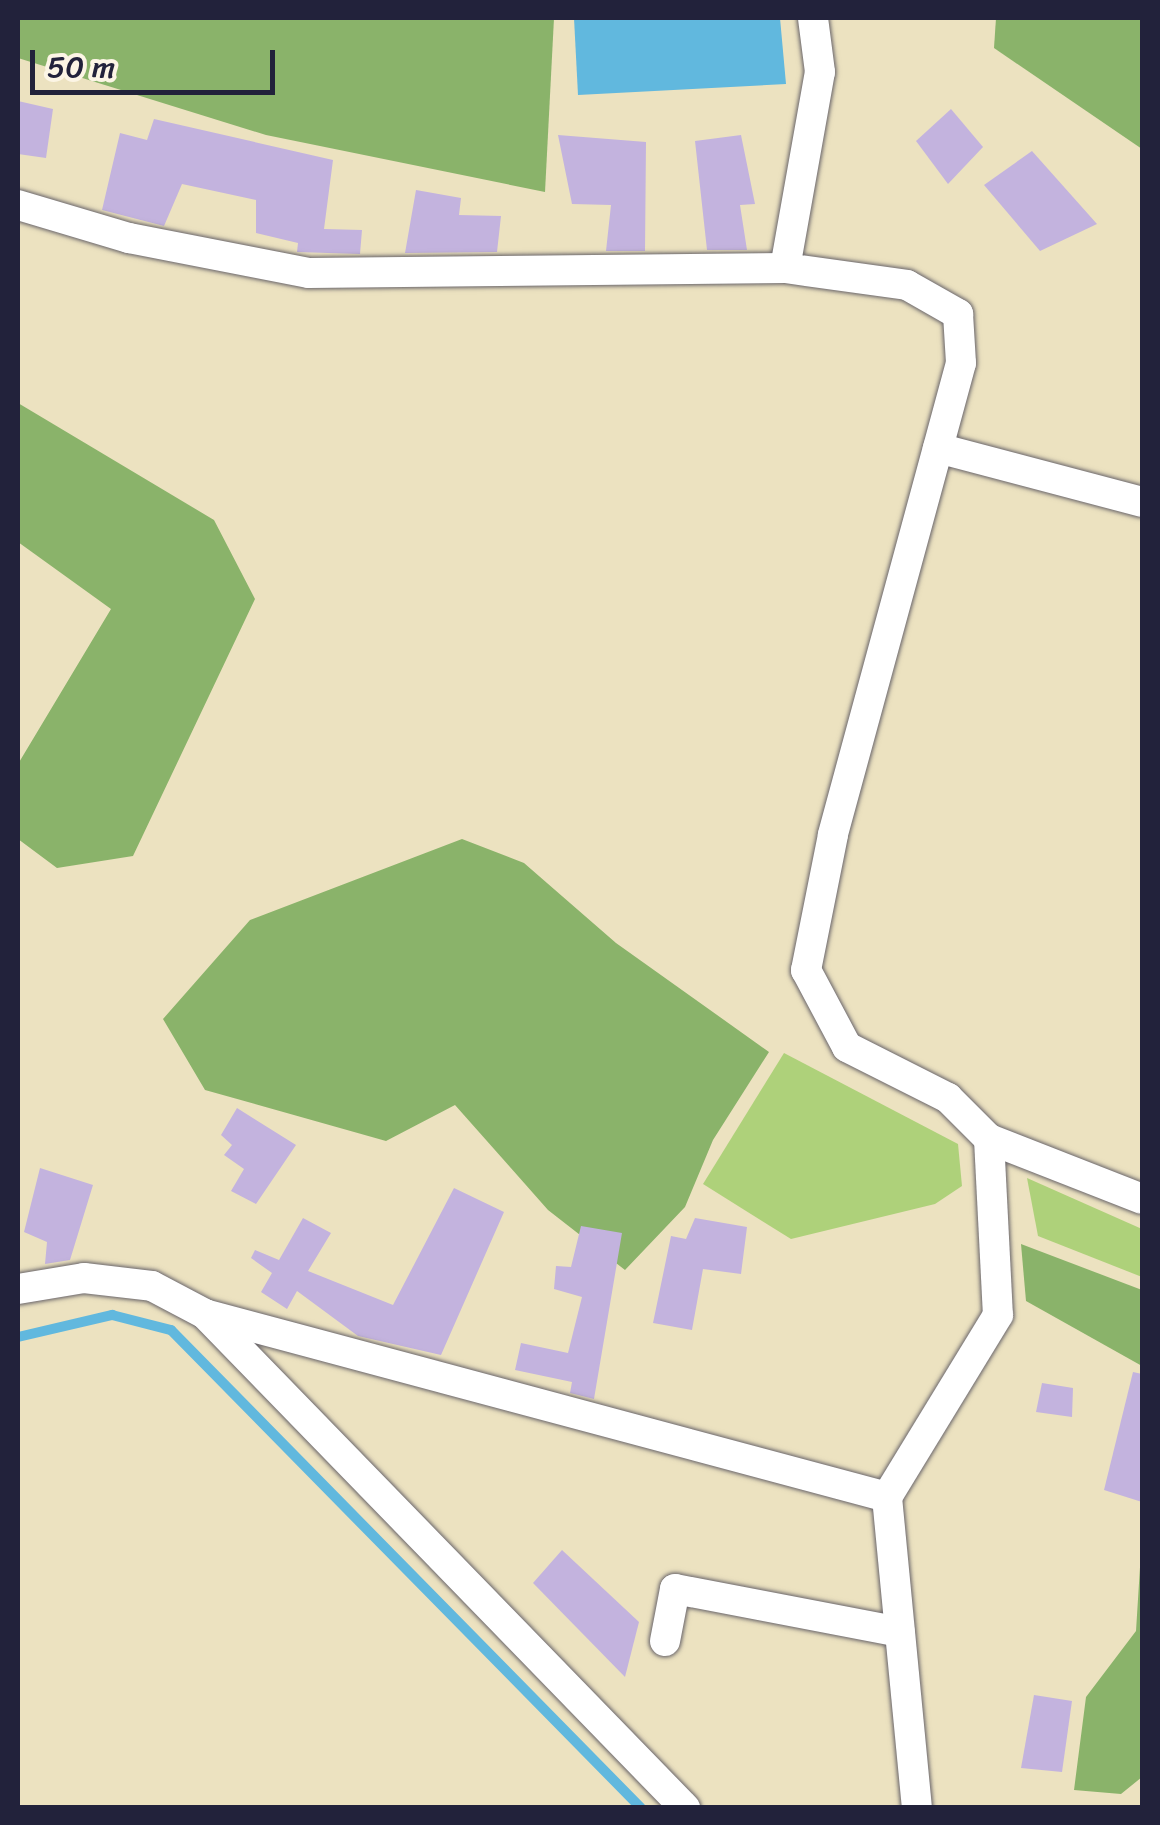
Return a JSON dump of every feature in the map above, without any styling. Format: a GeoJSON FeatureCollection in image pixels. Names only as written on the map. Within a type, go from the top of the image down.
{"type":"FeatureCollection","features":[{"type":"Feature","properties":{"kind":"street"},"geometry":{"type":"LineString","coordinates":[[786,268],[820,72],[813,18]]}},
{"type":"Feature","properties":{"kind":"street"},"geometry":{"type":"LineString","coordinates":[[18,205],[308,273],[786,268],[907,285],[958,314],[961,363],[832,835],[806,970],[846,1047],[948,1098],[990,1139],[1142,1199]]}},
{"type":"Feature","properties":{"kind":"street"},"geometry":{"type":"LineString","coordinates":[[938,448],[1142,502]]}},
{"type":"Feature","properties":{"kind":"street"},"geometry":{"type":"LineString","coordinates":[[917,1808],[887,1497],[998,1315],[990,1139]]}},
{"type":"Feature","properties":{"kind":"street"},"geometry":{"type":"LineString","coordinates":[[18,1289],[84,1278],[152,1286],[205,1314],[887,1497]]}},
{"type":"Feature","properties":{"kind":"street"},"geometry":{"type":"LineString","coordinates":[[205,1314],[685,1808]]}},
{"type":"Feature","properties":{"kind":"street"},"geometry":{"type":"LineString","coordinates":[[665,1640],[675,1589],[900,1632]]}},
{"type":"Feature","properties":{"kind":"green space"},"geometry":{"type":"Polygon","coordinates":[[[18,18],[554,18],[545,192],[266,135],[18,58],[18,18]]]}},
{"type":"Feature","properties":{"kind":"green space"},"geometry":{"type":"Polygon","coordinates":[[[996,18],[1142,18],[1142,149],[994,48],[996,18]]]}},
{"type":"Feature","properties":{"kind":"green space"},"geometry":{"type":"Polygon","coordinates":[[[18,403],[214,520],[255,599],[133,856],[57,868],[18,839],[18,764],[111,609],[18,542],[18,403]]]}},
{"type":"Feature","properties":{"kind":"green space"},"geometry":{"type":"Polygon","coordinates":[[[462,839],[524,863],[616,943],[769,1052],[713,1140],[685,1207],[625,1270],[548,1210],[455,1105],[386,1141],[205,1090],[163,1019],[250,920],[462,839]]]}},
{"type":"Feature","properties":{"kind":"green space"},"geometry":{"type":"Polygon","coordinates":[[[784,1053],[958,1144],[962,1186],[935,1204],[791,1239],[703,1184],[784,1053]]]}},
{"type":"Feature","properties":{"kind":"green space"},"geometry":{"type":"Polygon","coordinates":[[[1027,1178],[1142,1229],[1142,1277],[1038,1236],[1027,1178]]]}},
{"type":"Feature","properties":{"kind":"green space"},"geometry":{"type":"Polygon","coordinates":[[[1021,1244],[1142,1290],[1142,1366],[1026,1301],[1021,1244]]]}},
{"type":"Feature","properties":{"kind":"green space"},"geometry":{"type":"Polygon","coordinates":[[[1142,1535],[1142,1777],[1121,1794],[1074,1790],[1086,1697],[1136,1631],[1142,1535]]]}},
{"type":"Feature","properties":{"kind":"water"},"geometry":{"type":"Polygon","coordinates":[[[574,18],[780,18],[786,84],[578,95],[574,18]]]}},
{"type":"Feature","properties":{"kind":"building"},"geometry":{"type":"Polygon","coordinates":[[[18,101],[53,109],[46,158],[18,154],[18,101]]]}},
{"type":"Feature","properties":{"kind":"building"},"geometry":{"type":"Polygon","coordinates":[[[951,109],[983,147],[948,184],[916,141],[951,109]]]}},
{"type":"Feature","properties":{"kind":"building"},"geometry":{"type":"Polygon","coordinates":[[[154,119],[333,160],[324,229],[362,230],[360,254],[297,252],[298,243],[256,233],[256,200],[182,184],[164,226],[102,210],[120,133],[147,140],[154,119]]]}},
{"type":"Feature","properties":{"kind":"building"},"geometry":{"type":"Polygon","coordinates":[[[558,135],[646,142],[645,251],[606,251],[611,205],[572,204],[558,135]]]}},
{"type":"Feature","properties":{"kind":"building"},"geometry":{"type":"Polygon","coordinates":[[[741,135],[755,204],[740,205],[747,250],[707,250],[695,141],[741,135]]]}},
{"type":"Feature","properties":{"kind":"building"},"geometry":{"type":"Polygon","coordinates":[[[1032,151],[1097,224],[1040,251],[984,185],[1032,151]]]}},
{"type":"Feature","properties":{"kind":"building"},"geometry":{"type":"Polygon","coordinates":[[[416,190],[461,198],[459,215],[501,216],[497,252],[405,253],[416,190]]]}},
{"type":"Feature","properties":{"kind":"building"},"geometry":{"type":"Polygon","coordinates":[[[237,1108],[296,1145],[256,1204],[231,1191],[244,1169],[224,1155],[232,1145],[221,1135],[237,1108]]]}},
{"type":"Feature","properties":{"kind":"building"},"geometry":{"type":"Polygon","coordinates":[[[40,1168],[93,1185],[70,1260],[45,1264],[47,1242],[24,1232],[40,1168]]]}},
{"type":"Feature","properties":{"kind":"building"},"geometry":{"type":"Polygon","coordinates":[[[454,1188],[504,1212],[441,1355],[358,1336],[297,1291],[287,1309],[261,1292],[272,1273],[251,1258],[255,1250],[279,1260],[303,1218],[331,1233],[308,1271],[393,1305],[454,1188]]]}},
{"type":"Feature","properties":{"kind":"building"},"geometry":{"type":"Polygon","coordinates":[[[695,1218],[747,1227],[741,1274],[703,1269],[692,1330],[653,1323],[671,1236],[686,1239],[695,1218]]]}},
{"type":"Feature","properties":{"kind":"building"},"geometry":{"type":"Polygon","coordinates":[[[581,1226],[622,1233],[594,1399],[570,1393],[572,1382],[515,1370],[521,1343],[568,1353],[582,1297],[554,1289],[556,1266],[571,1267],[581,1226]]]}},
{"type":"Feature","properties":{"kind":"building"},"geometry":{"type":"Polygon","coordinates":[[[1133,1372],[1142,1374],[1142,1502],[1104,1490],[1133,1372]]]}},
{"type":"Feature","properties":{"kind":"building"},"geometry":{"type":"Polygon","coordinates":[[[1042,1383],[1073,1388],[1072,1417],[1036,1412],[1042,1383]]]}},
{"type":"Feature","properties":{"kind":"building"},"geometry":{"type":"Polygon","coordinates":[[[562,1550],[639,1622],[625,1677],[533,1583],[562,1550]]]}},
{"type":"Feature","properties":{"kind":"building"},"geometry":{"type":"Polygon","coordinates":[[[1034,1695],[1072,1701],[1062,1772],[1021,1768],[1034,1695]]]}},
{"type":"Feature","properties":{"kind":"waterway"},"geometry":{"type":"LineString","coordinates":[[18,1337],[112,1315],[171,1330],[641,1808]]}}]}
